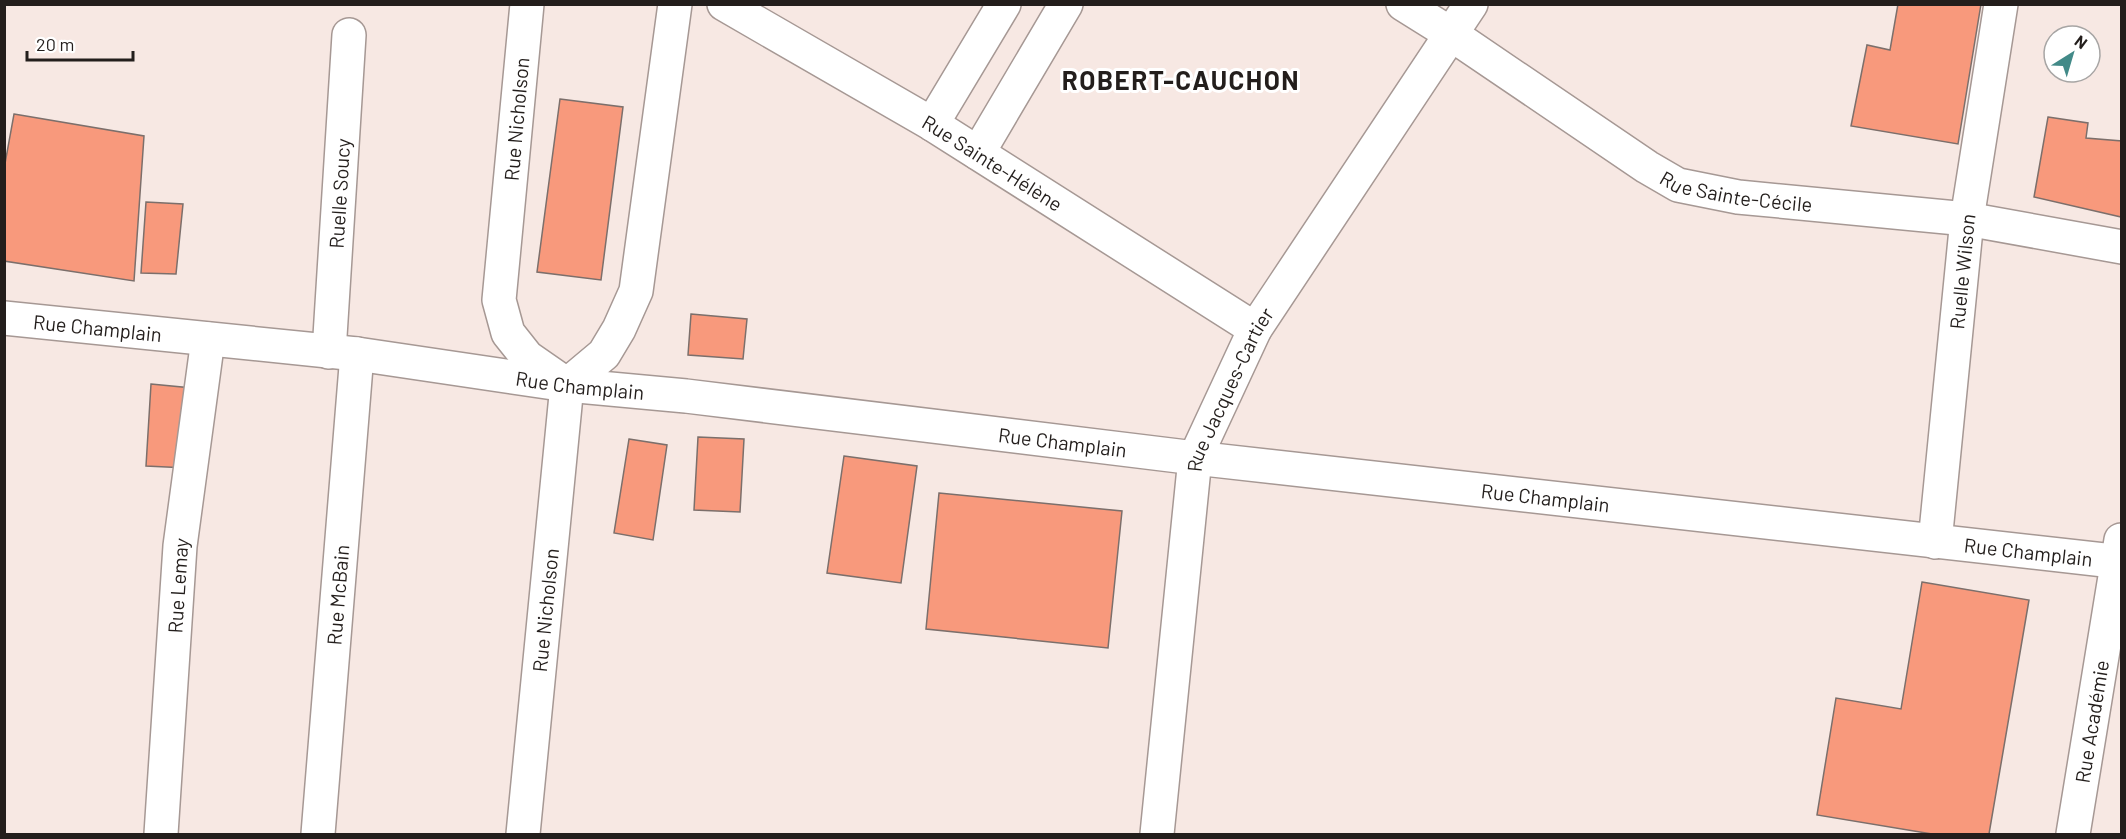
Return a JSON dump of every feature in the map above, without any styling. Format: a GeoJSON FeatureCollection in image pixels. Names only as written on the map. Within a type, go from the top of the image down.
{"type":"FeatureCollection","features":[{"type":"Feature","properties":{"kind":"street","name":"Rue Nicholson"},"geometry":{"type":"LineString","coordinates":[[523,834],[567,385],[527,357],[508,333],[499,300],[527,4]]}},
{"type":"Feature","properties":{"kind":"street"},"geometry":{"type":"LineString","coordinates":[[567,385],[604,354],[619,329],[636,291],[675,4]]}},
{"type":"Feature","properties":{"kind":"street","name":"Rue Sainte-Hélène"},"geometry":{"type":"LineString","coordinates":[[724,4],[932,124],[1255,329]]}},
{"type":"Feature","properties":{"kind":"street"},"geometry":{"type":"LineString","coordinates":[[932,124],[1004,4]]}},
{"type":"Feature","properties":{"kind":"street"},"geometry":{"type":"LineString","coordinates":[[978,153],[1066,4]]}},
{"type":"Feature","properties":{"kind":"street","name":"Rue Sainte-Cécile"},"geometry":{"type":"LineString","coordinates":[[1403,4],[1678,185],[1738,197],[1967,219],[2121,247]]}},
{"type":"Feature","properties":{"kind":"street","name":"Rue Jacques-Cartier"},"geometry":{"type":"LineString","coordinates":[[1157,834],[1196,458],[1255,329],[1471,4]]}},
{"type":"Feature","properties":{"kind":"street","name":"Ruelle Wilson"},"geometry":{"type":"LineString","coordinates":[[1935,542],[1967,219],[2001,4]]}},
{"type":"Feature","properties":{"kind":"street","name":"Ruelle Soucy"},"geometry":{"type":"LineString","coordinates":[[343,353],[349,35]]}},
{"type":"Feature","properties":{"kind":"street","name":"Rue Champlain"},"geometry":{"type":"LineString","coordinates":[[4,318],[343,353],[567,385],[686,396],[1196,458],[1935,542],[2120,554]]}},
{"type":"Feature","properties":{"kind":"street","name":"Rue Lemay"},"geometry":{"type":"LineString","coordinates":[[161,834],[180,546],[208,339]]}},
{"type":"Feature","properties":{"kind":"street","name":"Rue McBain"},"geometry":{"type":"LineString","coordinates":[[318,834],[343,353]]}},
{"type":"Feature","properties":{"kind":"street","name":"Rue Académie"},"geometry":{"type":"LineString","coordinates":[[2073,834],[2120,554]]}},
{"type":"Feature","properties":{"kind":"building"},"geometry":{"type":"Polygon","coordinates":[[[1898,4],[1981,4],[1958,144],[1851,126],[1867,45],[1890,50],[1898,4]]]}},
{"type":"Feature","properties":{"kind":"building"},"geometry":{"type":"Polygon","coordinates":[[[560,99],[623,107],[601,280],[537,272],[560,99]]]}},
{"type":"Feature","properties":{"kind":"building"},"geometry":{"type":"Polygon","coordinates":[[[14,114],[144,136],[134,281],[4,261],[4,169],[14,114]]]}},
{"type":"Feature","properties":{"kind":"building"},"geometry":{"type":"Polygon","coordinates":[[[2048,117],[2088,123],[2086,138],[2122,141],[2121,217],[2034,197],[2048,117]]]}},
{"type":"Feature","properties":{"kind":"building"},"geometry":{"type":"Polygon","coordinates":[[[146,202],[183,204],[176,274],[141,273],[146,202]]]}},
{"type":"Feature","properties":{"kind":"building"},"geometry":{"type":"Polygon","coordinates":[[[691,314],[747,319],[743,359],[688,355],[691,314]]]}},
{"type":"Feature","properties":{"kind":"building"},"geometry":{"type":"Polygon","coordinates":[[[151,384],[192,388],[187,468],[146,466],[151,384]]]}},
{"type":"Feature","properties":{"kind":"building"},"geometry":{"type":"Polygon","coordinates":[[[698,437],[744,439],[740,512],[694,510],[698,437]]]}},
{"type":"Feature","properties":{"kind":"building"},"geometry":{"type":"Polygon","coordinates":[[[629,439],[667,445],[653,540],[614,533],[629,439]]]}},
{"type":"Feature","properties":{"kind":"building"},"geometry":{"type":"Polygon","coordinates":[[[844,456],[917,466],[901,583],[827,573],[844,456]]]}},
{"type":"Feature","properties":{"kind":"building"},"geometry":{"type":"Polygon","coordinates":[[[939,493],[1122,511],[1108,648],[926,629],[939,493]]]}},
{"type":"Feature","properties":{"kind":"building"},"geometry":{"type":"Polygon","coordinates":[[[1922,582],[2029,600],[1989,834],[1932,834],[1817,815],[1836,698],[1901,709],[1922,582]]]}},
{"type":"Feature","properties":{"kind":"district","name":"ROBERT-CAUCHON"},"geometry":{"type":"Point","coordinates":[1181,79]}}]}
